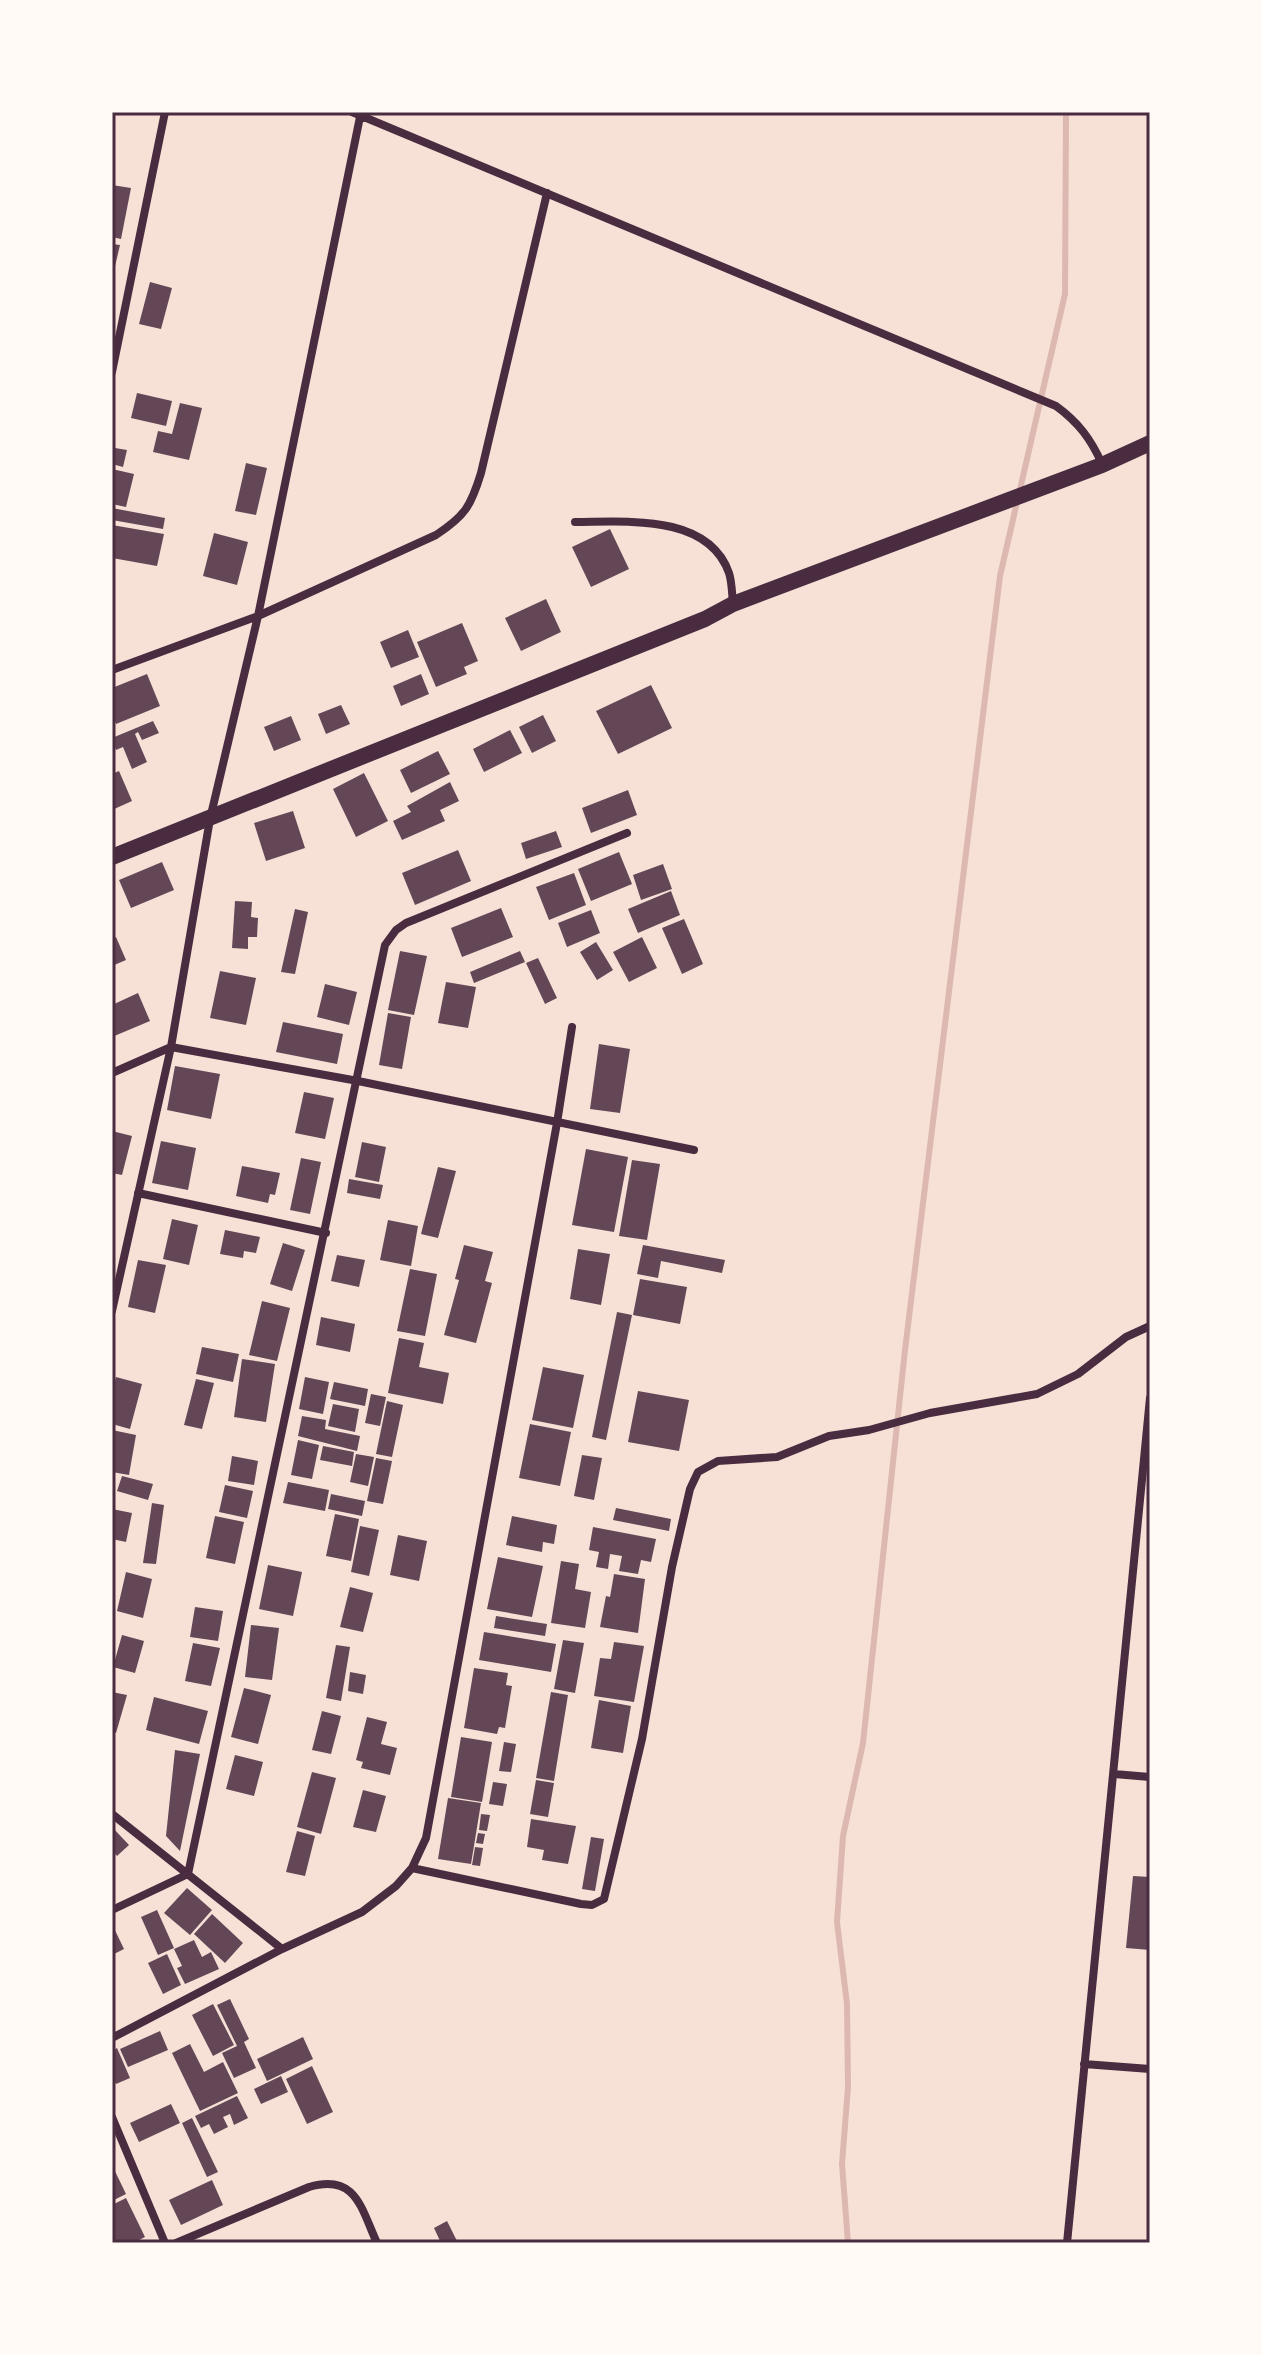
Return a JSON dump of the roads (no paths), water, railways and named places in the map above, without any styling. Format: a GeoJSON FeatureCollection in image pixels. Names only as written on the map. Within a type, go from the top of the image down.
{"type":"FeatureCollection","features":[{"type":"Feature","properties":{"kind":"main road"},"geometry":{"type":"LineString","coordinates":[[112,857],[705,619],[733,604],[1102,465],[1150,443]]}},
{"type":"Feature","properties":{"kind":"street"},"geometry":{"type":"LineString","coordinates":[[112,372],[165,112]]}},
{"type":"Feature","properties":{"kind":"street"},"geometry":{"type":"LineString","coordinates":[[112,1311],[171,1047],[210,819],[258,616],[358,113],[1056,406],[1078,424],[1093,442],[1102,465]]}},
{"type":"Feature","properties":{"kind":"street"},"geometry":{"type":"LineString","coordinates":[[112,670],[258,616],[436,535],[459,519],[473,501],[547,193]]}},
{"type":"Feature","properties":{"kind":"street"},"geometry":{"type":"LineString","coordinates":[[575,522],[655,523],[680,529],[698,538],[711,547],[723,562],[729,574],[733,604]]}},
{"type":"Feature","properties":{"kind":"street"},"geometry":{"type":"LineString","coordinates":[[188,1874],[358,1081],[382,952],[396,930],[406,923],[627,833]]}},
{"type":"Feature","properties":{"kind":"street"},"geometry":{"type":"LineString","coordinates":[[112,2038],[282,1949],[362,1912],[396,1886],[412,1868],[426,1838],[572,1027]]}},
{"type":"Feature","properties":{"kind":"street"},"geometry":{"type":"LineString","coordinates":[[112,1073],[171,1047],[358,1081],[694,1150]]}},
{"type":"Feature","properties":{"kind":"street"},"geometry":{"type":"LineString","coordinates":[[138,1193],[326,1233]]}},
{"type":"Feature","properties":{"kind":"street"},"geometry":{"type":"LineString","coordinates":[[412,1868],[581,1904],[592,1905],[604,1899],[642,1739],[672,1567],[690,1489],[698,1472],[708,1465],[741,1458],[777,1457],[829,1436],[869,1430],[930,1413],[1037,1394],[1078,1374],[1126,1337],[1150,1326]]}},
{"type":"Feature","properties":{"kind":"street"},"geometry":{"type":"LineString","coordinates":[[1067,2243],[1150,1398]]}},
{"type":"Feature","properties":{"kind":"street"},"geometry":{"type":"LineString","coordinates":[[1114,1774],[1150,1777]]}},
{"type":"Feature","properties":{"kind":"street"},"geometry":{"type":"LineString","coordinates":[[112,1814],[282,1949]]}},
{"type":"Feature","properties":{"kind":"street"},"geometry":{"type":"LineString","coordinates":[[112,1910],[188,1874]]}},
{"type":"Feature","properties":{"kind":"street"},"geometry":{"type":"LineString","coordinates":[[1084,2064],[1150,2069]]}},
{"type":"Feature","properties":{"kind":"street"},"geometry":{"type":"LineString","coordinates":[[112,2117],[165,2243]]}},
{"type":"Feature","properties":{"kind":"street"},"geometry":{"type":"LineString","coordinates":[[176,2243],[309,2187],[330,2183],[344,2185],[357,2197],[377,2243]]}},
{"type":"Feature","properties":{"kind":"waterway"},"geometry":{"type":"LineString","coordinates":[[848,2243],[842,2164],[848,2087],[847,2004],[837,1922],[843,1836],[863,1743],[905,1350],[1000,576],[1065,294],[1066,112]]}}]}
